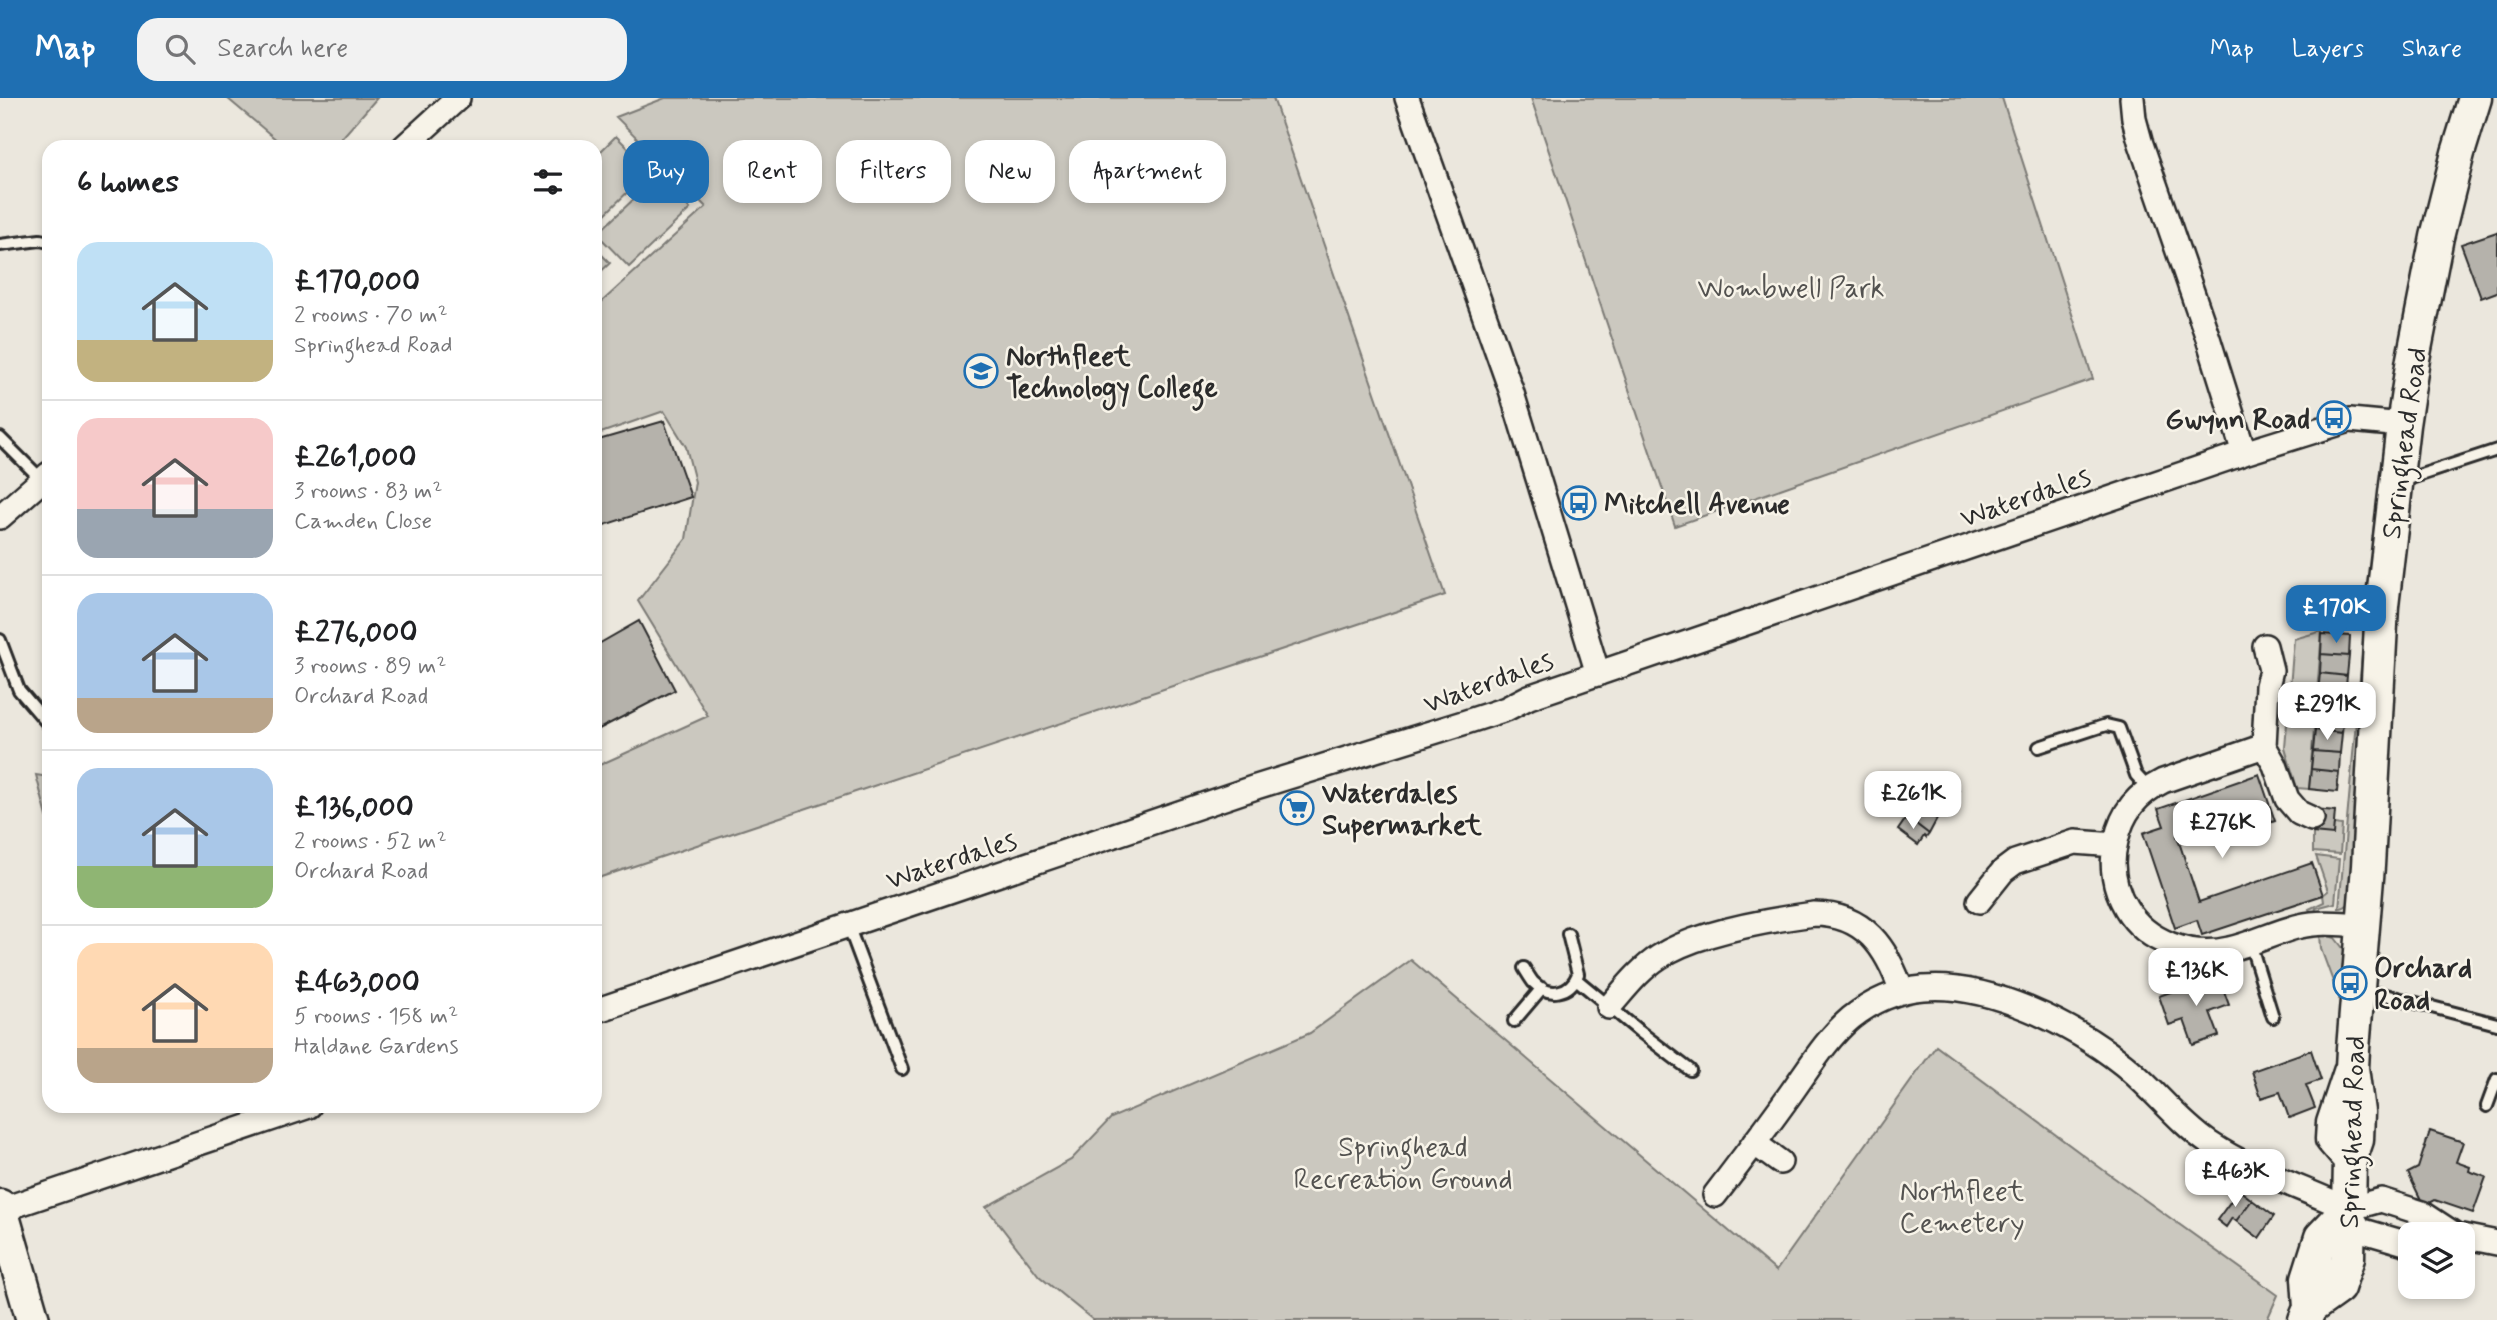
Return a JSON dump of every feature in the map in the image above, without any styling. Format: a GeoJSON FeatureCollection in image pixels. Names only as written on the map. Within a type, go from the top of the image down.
{"type":"FeatureCollection","features":[{"type":"Feature","properties":{"kind":"main road","name":"Springhead Road"},"geometry":{"type":"LineString","coordinates":[[2348,1209],[2350,1160],[2357,1140],[2358,1112],[2352,1068],[2364,925],[2382,606],[2392,516],[2415,347],[2439,226],[2475,98]]}},
{"type":"Feature","properties":{"kind":"main road"},"geometry":{"type":"LineString","coordinates":[[0,1208],[7,1257],[33,1320]]}},
{"type":"Feature","properties":{"kind":"main road"},"geometry":{"type":"LineString","coordinates":[[2307,1314],[2308,1278],[2321,1237],[2348,1209]]}},
{"type":"Feature","properties":{"kind":"street"},"geometry":{"type":"LineString","coordinates":[[412,140],[458,98]]}},
{"type":"Feature","properties":{"kind":"street"},"geometry":{"type":"LineString","coordinates":[[1407,98],[1511,390],[1598,674]]}},
{"type":"Feature","properties":{"kind":"street"},"geometry":{"type":"LineString","coordinates":[[2132,98],[2140,141],[2208,338],[2244,453]]}},
{"type":"Feature","properties":{"kind":"street","name":"Waterdales"},"geometry":{"type":"LineString","coordinates":[[602,1009],[1256,787],[1506,709],[1529,697],[2244,453],[2350,421],[2403,425]]}},
{"type":"Feature","properties":{"kind":"street"},"geometry":{"type":"LineString","coordinates":[[0,517],[42,480]]}},
{"type":"Feature","properties":{"kind":"street"},"geometry":{"type":"LineString","coordinates":[[2265,646],[2271,670],[2267,686],[2264,746],[2275,765],[2287,799],[2300,813],[2312,819]]}},
{"type":"Feature","properties":{"kind":"street"},"geometry":{"type":"LineString","coordinates":[[2264,746],[2172,777],[2148,788],[2135,800],[2120,824],[2115,845],[2113,872],[2121,898],[2136,921],[2153,935],[2182,948],[2211,952],[2227,950],[2301,926],[2329,923],[2364,925]]}},
{"type":"Feature","properties":{"kind":"street"},"geometry":{"type":"LineString","coordinates":[[1979,901],[2004,869],[2015,862],[2075,842],[2115,845]]}},
{"type":"Feature","properties":{"kind":"street"},"geometry":{"type":"LineString","coordinates":[[1609,1007],[1645,968],[1684,943],[1709,935],[1814,914],[1846,920],[1873,936],[1892,963],[1902,992]]}},
{"type":"Feature","properties":{"kind":"street"},"geometry":{"type":"LineString","coordinates":[[1715,1195],[1838,1030],[1862,1010],[1902,992],[1933,987],[1970,991],[2015,1004],[2062,1024],[2125,1066],[2177,1116],[2228,1155],[2348,1209],[2360,1230],[2398,1241]]}},
{"type":"Feature","properties":{"kind":"street"},"geometry":{"type":"LineString","coordinates":[[0,1208],[288,1113]]}},
{"type":"Feature","properties":{"kind":"street"},"geometry":{"type":"LineString","coordinates":[[1754,1143],[1780,1162]]}},
{"type":"Feature","properties":{"kind":"street"},"geometry":{"type":"LineString","coordinates":[[2348,1209],[2381,1200],[2422,1213],[2436,1222]]}},
{"type":"Feature","properties":{"kind":"street"},"geometry":{"type":"LineString","coordinates":[[2475,1239],[2497,1243]]}},
{"type":"Feature","properties":{"kind":"lane"},"geometry":{"type":"LineString","coordinates":[[0,245],[42,240]]}},
{"type":"Feature","properties":{"kind":"lane"},"geometry":{"type":"LineString","coordinates":[[0,438],[42,474]]}},
{"type":"Feature","properties":{"kind":"lane"},"geometry":{"type":"LineString","coordinates":[[2396,483],[2497,450]]}},
{"type":"Feature","properties":{"kind":"lane"},"geometry":{"type":"LineString","coordinates":[[0,640],[19,690],[42,718]]}},
{"type":"Feature","properties":{"kind":"lane"},"geometry":{"type":"LineString","coordinates":[[2039,747],[2104,726],[2119,728],[2136,775],[2148,788]]}},
{"type":"Feature","properties":{"kind":"lane"},"geometry":{"type":"LineString","coordinates":[[848,925],[902,1069]]}},
{"type":"Feature","properties":{"kind":"lane"},"geometry":{"type":"LineString","coordinates":[[1524,968],[1534,983],[1561,993],[1576,979],[1578,972],[1568,934]]}},
{"type":"Feature","properties":{"kind":"lane"},"geometry":{"type":"LineString","coordinates":[[2250,943],[2273,1017]]}},
{"type":"Feature","properties":{"kind":"lane"},"geometry":{"type":"LineString","coordinates":[[1576,979],[1690,1069]]}},
{"type":"Feature","properties":{"kind":"lane"},"geometry":{"type":"LineString","coordinates":[[1514,1021],[1542,988]]}},
{"type":"Feature","properties":{"kind":"lane"},"geometry":{"type":"LineString","coordinates":[[2358,991],[2382,994],[2497,1024]]}},
{"type":"Feature","properties":{"kind":"lane"},"geometry":{"type":"LineString","coordinates":[[2487,1106],[2497,1079]]}},
{"type":"Feature","properties":{"kind":"green space"},"geometry":{"type":"Polygon","coordinates":[[[227,98],[377,98],[340,140],[277,140],[227,98]]]}},
{"type":"Feature","properties":{"kind":"green space","name":"Northfleet Technology College"},"geometry":{"type":"Polygon","coordinates":[[[665,98],[1273,98],[1445,595],[602,877],[602,764],[708,716],[638,601],[686,539],[695,482],[686,447],[664,411],[602,433],[602,302],[706,207],[702,203],[709,203],[709,140],[639,140],[616,117],[665,98]]]}},
{"type":"Feature","properties":{"kind":"green space","name":"Wombwell Park"},"geometry":{"type":"Polygon","coordinates":[[[1531,98],[2002,98],[2093,379],[1675,526],[1531,98]]]}},
{"type":"Feature","properties":{"kind":"green space"},"geometry":{"type":"Polygon","coordinates":[[[616,136],[623,143],[623,197],[602,217],[602,150],[616,136]]]}},
{"type":"Feature","properties":{"kind":"green space"},"geometry":{"type":"Polygon","coordinates":[[[630,203],[685,203],[690,209],[629,267],[602,239],[602,229],[630,203]]]}},
{"type":"Feature","properties":{"kind":"green space"},"geometry":{"type":"Polygon","coordinates":[[[602,255],[610,263],[602,270],[602,255]]]}},
{"type":"Feature","properties":{"kind":"green space"},"geometry":{"type":"Polygon","coordinates":[[[2374,524],[2378,524],[2353,895],[2346,906],[2339,908],[2374,524]]]}},
{"type":"Feature","properties":{"kind":"green space"},"geometry":{"type":"Polygon","coordinates":[[[2322,631],[2309,789],[2297,788],[2285,748],[2294,639],[2322,631]]]}},
{"type":"Feature","properties":{"kind":"green space"},"geometry":{"type":"Polygon","coordinates":[[[36,775],[42,776],[42,798],[36,775]]]}},
{"type":"Feature","properties":{"kind":"green space"},"geometry":{"type":"Polygon","coordinates":[[[2334,824],[2342,825],[2340,854],[2313,852],[2313,833],[2334,824]]]}},
{"type":"Feature","properties":{"kind":"green space"},"geometry":{"type":"Polygon","coordinates":[[[2316,856],[2339,859],[2335,903],[2316,908],[2315,913],[2311,913],[2309,909],[2324,902],[2323,895],[2328,891],[2316,856]]]}},
{"type":"Feature","properties":{"kind":"green space"},"geometry":{"type":"Polygon","coordinates":[[[2320,933],[2335,938],[2346,952],[2344,992],[2337,992],[2321,949],[2320,933]]]}},
{"type":"Feature","properties":{"kind":"green space","name":"Springhead Recreation Ground"},"geometry":{"type":"Polygon","coordinates":[[[1411,960],[1776,1271],[1936,1046],[2278,1295],[2267,1320],[1093,1320],[1039,1276],[986,1207],[1071,1160],[1111,1118],[1310,1033],[1411,960]]]}},
{"type":"Feature","properties":{"kind":"building"},"geometry":{"type":"Polygon","coordinates":[[[2497,232],[2497,292],[2481,298],[2461,244],[2497,232]]]}},
{"type":"Feature","properties":{"kind":"building"},"geometry":{"type":"Polygon","coordinates":[[[664,421],[691,497],[602,526],[602,439],[664,421]]]}},
{"type":"Feature","properties":{"kind":"building"},"geometry":{"type":"Polygon","coordinates":[[[639,621],[675,690],[602,727],[602,642],[639,621]]]}},
{"type":"Feature","properties":{"kind":"building"},"geometry":{"type":"Polygon","coordinates":[[[2322,634],[2350,636],[2349,656],[2321,654],[2322,634]]]}},
{"type":"Feature","properties":{"kind":"building"},"geometry":{"type":"Polygon","coordinates":[[[2321,654],[2349,656],[2347,676],[2320,673],[2321,654]]]}},
{"type":"Feature","properties":{"kind":"building"},"geometry":{"type":"Polygon","coordinates":[[[2320,673],[2347,676],[2345,696],[2318,693],[2320,673]]]}},
{"type":"Feature","properties":{"kind":"building"},"geometry":{"type":"Polygon","coordinates":[[[2318,693],[2345,696],[2344,713],[2316,711],[2318,693]]]}},
{"type":"Feature","properties":{"kind":"building"},"geometry":{"type":"Polygon","coordinates":[[[2316,711],[2344,713],[2342,733],[2315,730],[2316,711]]]}},
{"type":"Feature","properties":{"kind":"building"},"geometry":{"type":"Polygon","coordinates":[[[2315,730],[2342,733],[2340,753],[2313,751],[2315,730]]]}},
{"type":"Feature","properties":{"kind":"building"},"geometry":{"type":"Polygon","coordinates":[[[2313,751],[2340,753],[2339,772],[2311,769],[2313,751]]]}},
{"type":"Feature","properties":{"kind":"building"},"geometry":{"type":"Polygon","coordinates":[[[2311,769],[2339,772],[2337,792],[2309,789],[2311,769]]]}},
{"type":"Feature","properties":{"kind":"building"},"geometry":{"type":"Polygon","coordinates":[[[2259,774],[2275,821],[2237,833],[2232,818],[2177,836],[2199,902],[2312,863],[2323,895],[2202,935],[2197,920],[2175,928],[2143,833],[2164,826],[2158,809],[2259,774]]]}},
{"type":"Feature","properties":{"kind":"building"},"geometry":{"type":"Polygon","coordinates":[[[1939,777],[1959,791],[1948,805],[1928,791],[1939,777]]]}},
{"type":"Feature","properties":{"kind":"building"},"geometry":{"type":"Polygon","coordinates":[[[1928,791],[1948,805],[1937,819],[1918,805],[1928,791]]]}},
{"type":"Feature","properties":{"kind":"building"},"geometry":{"type":"Polygon","coordinates":[[[1907,799],[1911,799],[1937,819],[1929,834],[1907,817],[1912,811],[1905,806],[1907,799]]]}},
{"type":"Feature","properties":{"kind":"building"},"geometry":{"type":"Polygon","coordinates":[[[2315,809],[2335,811],[2333,835],[2313,833],[2315,809]]]}},
{"type":"Feature","properties":{"kind":"building"},"geometry":{"type":"Polygon","coordinates":[[[1907,817],[1929,834],[1926,838],[1924,836],[1918,845],[1898,830],[1907,817]]]}},
{"type":"Feature","properties":{"kind":"building"},"geometry":{"type":"Polygon","coordinates":[[[2218,975],[2229,1005],[2210,1012],[2219,1036],[2193,1045],[2184,1020],[2169,1025],[2159,996],[2218,975]]]}},
{"type":"Feature","properties":{"kind":"building"},"geometry":{"type":"Polygon","coordinates":[[[2311,1050],[2321,1080],[2306,1085],[2315,1108],[2289,1118],[2280,1092],[2261,1098],[2252,1071],[2311,1050]]]}},
{"type":"Feature","properties":{"kind":"building"},"geometry":{"type":"Polygon","coordinates":[[[2430,1131],[2463,1142],[2456,1162],[2470,1167],[2469,1171],[2486,1177],[2473,1213],[2435,1200],[2424,1206],[2408,1173],[2418,1168],[2430,1131]]]}},
{"type":"Feature","properties":{"kind":"building"},"geometry":{"type":"Polygon","coordinates":[[[2239,1190],[2252,1200],[2236,1221],[2232,1218],[2226,1227],[2217,1220],[2239,1190]]]}},
{"type":"Feature","properties":{"kind":"building"},"geometry":{"type":"Polygon","coordinates":[[[2252,1200],[2274,1216],[2259,1238],[2236,1221],[2252,1200]]]}},
{"type":"Feature","properties":{"kind":"place","name":"Northfleet Technology College"},"geometry":{"type":"Point","coordinates":[981,371]}},
{"type":"Feature","properties":{"kind":"place","name":"Gwynn Road"},"geometry":{"type":"Point","coordinates":[2334,418]}},
{"type":"Feature","properties":{"kind":"place","name":"Mitchell Avenue"},"geometry":{"type":"Point","coordinates":[1579,503]}},
{"type":"Feature","properties":{"kind":"place","name":"Waterdales Supermarket"},"geometry":{"type":"Point","coordinates":[1297,808]}},
{"type":"Feature","properties":{"kind":"place","name":"Orchard Road"},"geometry":{"type":"Point","coordinates":[2350,983]}},
{"type":"Feature","properties":{"kind":"park label","name":"Northfleet Cemetery"},"geometry":{"type":"Point","coordinates":[1962,1206]}}]}
